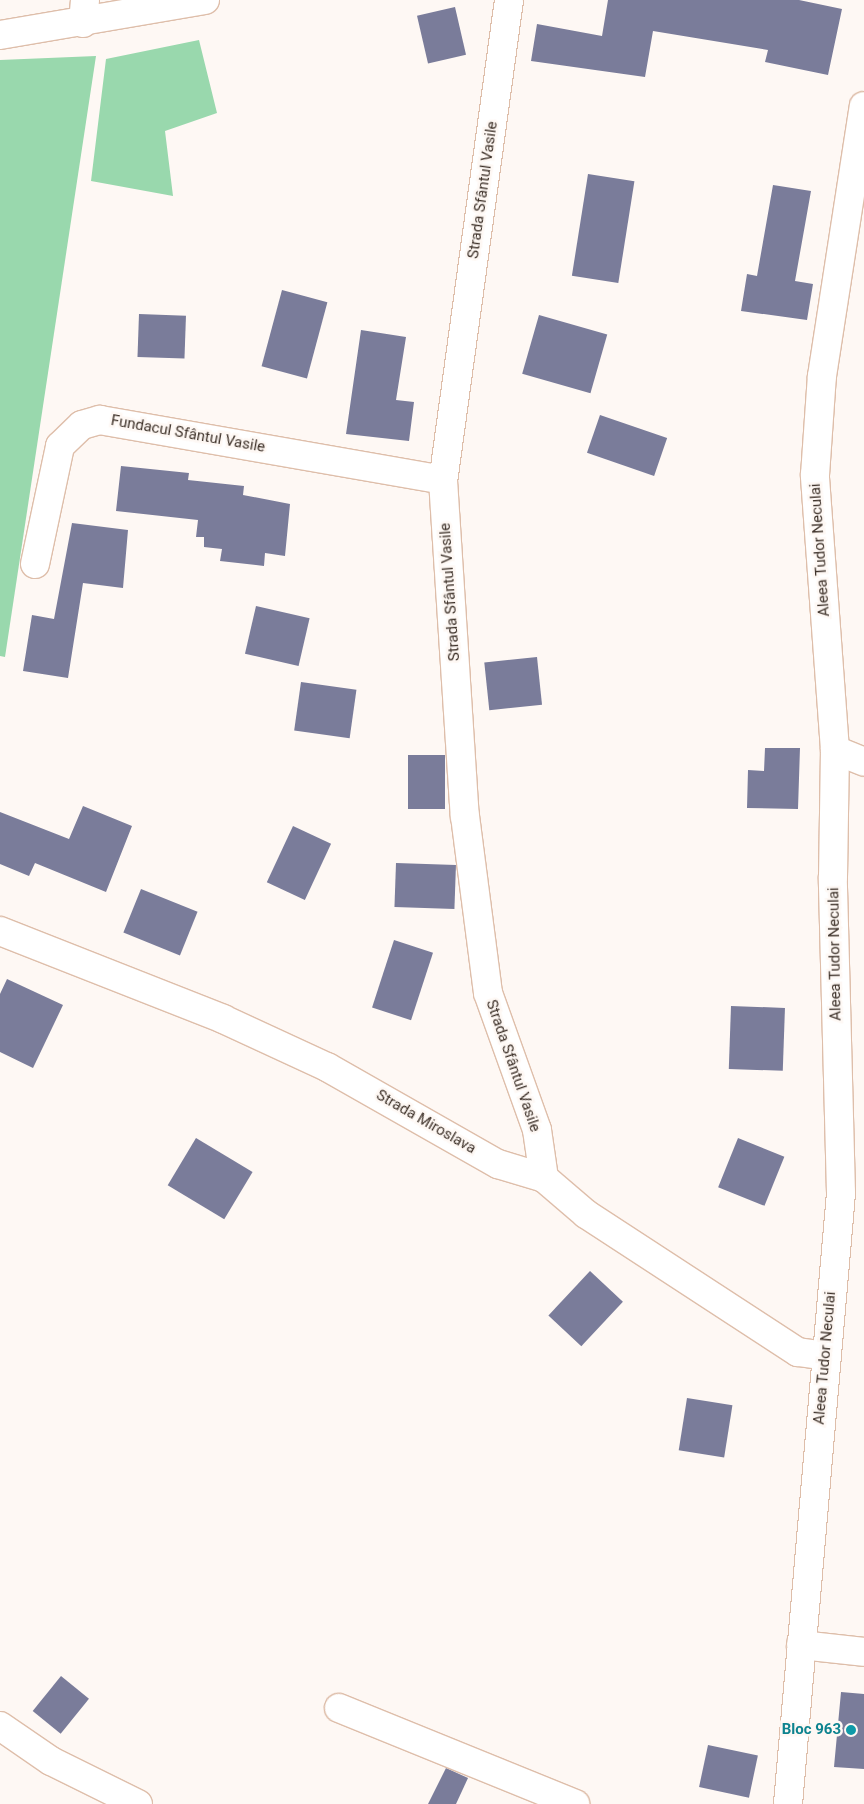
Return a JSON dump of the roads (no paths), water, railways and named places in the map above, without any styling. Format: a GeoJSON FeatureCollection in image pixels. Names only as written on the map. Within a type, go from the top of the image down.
{"type":"FeatureCollection","features":[{"type":"Feature","properties":{"kind":"street"},"geometry":{"type":"LineString","coordinates":[[0,35],[84,11],[205,0]]}},
{"type":"Feature","properties":{"kind":"street","name":"Strada Sfântul Vasile"},"geometry":{"type":"LineString","coordinates":[[509,0],[443,480],[465,816],[488,993],[537,1130],[544,1178]]}},
{"type":"Feature","properties":{"kind":"street","name":"Aleea Tudor Neculai"},"geometry":{"type":"LineString","coordinates":[[788,1804],[825,1356],[852,1194],[833,876],[835,750],[815,475],[822,376],[864,106]]}},
{"type":"Feature","properties":{"kind":"street","name":"Fundacul Sfântul Vasile"},"geometry":{"type":"LineString","coordinates":[[35,564],[60,446],[82,424],[100,420],[443,480]]}},
{"type":"Feature","properties":{"kind":"street"},"geometry":{"type":"LineString","coordinates":[[835,750],[864,762]]}},
{"type":"Feature","properties":{"kind":"street","name":"Strada Miroslava"},"geometry":{"type":"LineString","coordinates":[[2,935],[223,1019],[326,1067],[498,1164],[544,1178],[586,1214],[798,1352],[825,1356]]}},
{"type":"Feature","properties":{"kind":"street"},"geometry":{"type":"LineString","coordinates":[[801,1646],[864,1652]]}},
{"type":"Feature","properties":{"kind":"street"},"geometry":{"type":"LineString","coordinates":[[339,1708],[575,1804]]}},
{"type":"Feature","properties":{"kind":"street"},"geometry":{"type":"LineString","coordinates":[[0,1726],[51,1761],[138,1804]]}},
{"type":"Feature","properties":{"kind":"place","name":"Bloc 963"},"geometry":{"type":"Point","coordinates":[851,1730]}}]}
